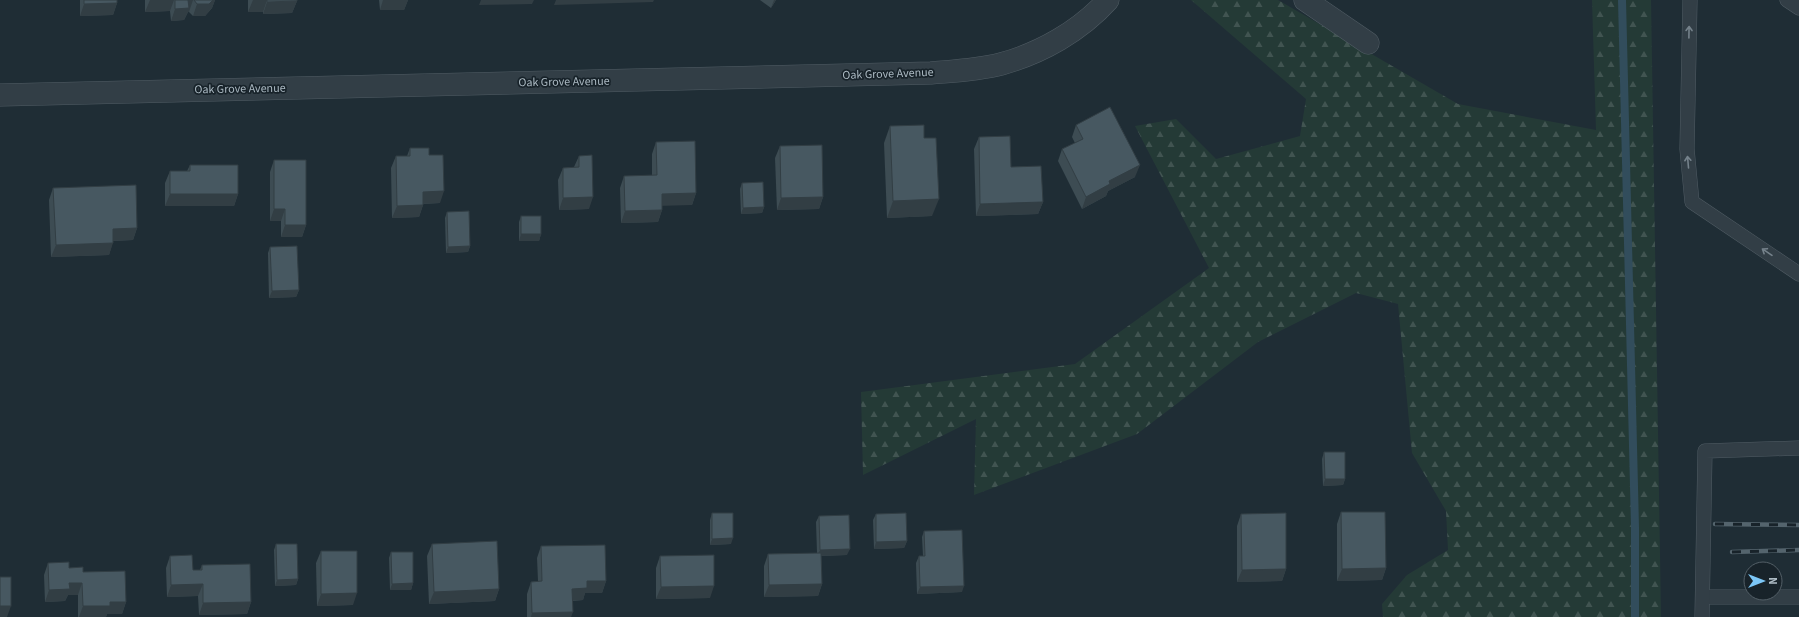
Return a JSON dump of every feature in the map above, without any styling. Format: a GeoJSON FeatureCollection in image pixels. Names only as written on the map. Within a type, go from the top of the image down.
{"type":"FeatureCollection","features":[{"type":"Feature","properties":{"kind":"street","name":"Oak Grove Avenue"},"geometry":{"type":"LineString","coordinates":[[0,95],[931,73],[1000,64],[1038,51],[1096,14],[1108,0]]}},
{"type":"Feature","properties":{"kind":"street"},"geometry":{"type":"LineString","coordinates":[[1305,0],[1368,42]]}},
{"type":"Feature","properties":{"kind":"lane"},"geometry":{"type":"LineString","coordinates":[[1690,0],[1687,149],[1692,202],[1799,274]]}},
{"type":"Feature","properties":{"kind":"lane"},"geometry":{"type":"LineString","coordinates":[[1787,0],[1799,8]]}},
{"type":"Feature","properties":{"kind":"lane"},"geometry":{"type":"LineString","coordinates":[[1702,617],[1705,450],[1799,448]]}},
{"type":"Feature","properties":{"kind":"lane"},"geometry":{"type":"LineString","coordinates":[[1703,597],[1799,597]]}},
{"type":"Feature","properties":{"kind":"green space"},"geometry":{"type":"Polygon","coordinates":[[[1191,0],[1278,0],[1458,104],[1596,130],[1592,0],[1651,0],[1661,617],[1383,617],[1382,604],[1407,575],[1448,550],[1446,511],[1412,453],[1398,304],[1356,293],[1258,342],[1137,434],[974,495],[976,419],[863,475],[861,392],[1075,364],[1209,268],[1135,126],[1176,119],[1216,159],[1300,136],[1306,99],[1191,0]]]}},
{"type":"Feature","properties":{"kind":"building"},"geometry":{"type":"Polygon","coordinates":[[[84,0],[117,0],[117,3],[84,4],[84,0]]]}},
{"type":"Feature","properties":{"kind":"building"},"geometry":{"type":"Polygon","coordinates":[[[175,0],[188,0],[189,8],[175,9],[175,0]]]}},
{"type":"Feature","properties":{"kind":"building"},"geometry":{"type":"Polygon","coordinates":[[[194,0],[213,0],[209,4],[197,4],[194,0]]]}},
{"type":"Feature","properties":{"kind":"building"},"geometry":{"type":"Polygon","coordinates":[[[267,0],[297,0],[297,1],[267,2],[267,0]]]}},
{"type":"Feature","properties":{"kind":"building"},"geometry":{"type":"Polygon","coordinates":[[[1110,107],[1140,165],[1109,181],[1110,184],[1086,197],[1062,149],[1083,139],[1076,125],[1110,107]]]}},
{"type":"Feature","properties":{"kind":"building"},"geometry":{"type":"Polygon","coordinates":[[[924,125],[924,138],[936,138],[939,199],[893,201],[890,126],[924,125]]]}},
{"type":"Feature","properties":{"kind":"building"},"geometry":{"type":"Polygon","coordinates":[[[1010,136],[1011,167],[1041,166],[1043,202],[980,204],[979,137],[1010,136]]]}},
{"type":"Feature","properties":{"kind":"building"},"geometry":{"type":"Polygon","coordinates":[[[695,141],[696,193],[662,194],[662,210],[625,211],[624,176],[657,175],[656,142],[695,141]]]}},
{"type":"Feature","properties":{"kind":"building"},"geometry":{"type":"Polygon","coordinates":[[[822,145],[823,197],[781,198],[780,146],[822,145]]]}},
{"type":"Feature","properties":{"kind":"building"},"geometry":{"type":"Polygon","coordinates":[[[410,148],[429,148],[429,155],[443,155],[444,191],[423,192],[423,205],[397,206],[396,156],[410,156],[410,148]]]}},
{"type":"Feature","properties":{"kind":"building"},"geometry":{"type":"Polygon","coordinates":[[[592,155],[593,197],[563,198],[563,168],[579,167],[579,156],[592,155]]]}},
{"type":"Feature","properties":{"kind":"building"},"geometry":{"type":"Polygon","coordinates":[[[274,160],[306,160],[306,225],[285,225],[285,209],[274,209],[274,160]]]}},
{"type":"Feature","properties":{"kind":"building"},"geometry":{"type":"Polygon","coordinates":[[[190,165],[238,165],[238,194],[170,194],[170,171],[190,171],[190,165]]]}},
{"type":"Feature","properties":{"kind":"building"},"geometry":{"type":"Polygon","coordinates":[[[763,182],[764,207],[743,208],[742,183],[763,182]]]}},
{"type":"Feature","properties":{"kind":"building"},"geometry":{"type":"Polygon","coordinates":[[[136,185],[137,228],[113,229],[113,243],[56,245],[53,188],[136,185]]]}},
{"type":"Feature","properties":{"kind":"building"},"geometry":{"type":"Polygon","coordinates":[[[469,211],[470,246],[448,247],[447,212],[469,211]]]}},
{"type":"Feature","properties":{"kind":"building"},"geometry":{"type":"Polygon","coordinates":[[[521,216],[541,216],[541,234],[521,234],[521,216]]]}},
{"type":"Feature","properties":{"kind":"building"},"geometry":{"type":"Polygon","coordinates":[[[297,246],[299,290],[272,291],[270,247],[297,246]]]}},
{"type":"Feature","properties":{"kind":"building"},"geometry":{"type":"Polygon","coordinates":[[[1324,452],[1345,452],[1345,479],[1325,479],[1324,452]]]}},
{"type":"Feature","properties":{"kind":"building"},"geometry":{"type":"Polygon","coordinates":[[[1341,512],[1385,512],[1386,568],[1342,569],[1341,512]]]}},
{"type":"Feature","properties":{"kind":"building"},"geometry":{"type":"Polygon","coordinates":[[[712,513],[733,513],[733,538],[712,539],[712,513]]]}},
{"type":"Feature","properties":{"kind":"building"},"geometry":{"type":"Polygon","coordinates":[[[906,513],[907,541],[876,542],[876,514],[906,513]]]}},
{"type":"Feature","properties":{"kind":"building"},"geometry":{"type":"Polygon","coordinates":[[[1286,513],[1286,569],[1242,570],[1241,514],[1286,513]]]}},
{"type":"Feature","properties":{"kind":"building"},"geometry":{"type":"Polygon","coordinates":[[[849,515],[850,549],[820,550],[819,516],[849,515]]]}},
{"type":"Feature","properties":{"kind":"building"},"geometry":{"type":"Polygon","coordinates":[[[962,530],[964,586],[920,587],[919,556],[925,556],[924,531],[962,530]]]}},
{"type":"Feature","properties":{"kind":"building"},"geometry":{"type":"Polygon","coordinates":[[[497,541],[499,589],[434,592],[432,544],[497,541]]]}},
{"type":"Feature","properties":{"kind":"building"},"geometry":{"type":"Polygon","coordinates":[[[276,544],[297,544],[298,579],[277,580],[276,544]]]}},
{"type":"Feature","properties":{"kind":"building"},"geometry":{"type":"Polygon","coordinates":[[[605,545],[606,581],[587,581],[587,588],[572,589],[573,612],[532,613],[531,582],[542,581],[541,546],[605,545]]]}},
{"type":"Feature","properties":{"kind":"building"},"geometry":{"type":"Polygon","coordinates":[[[321,551],[357,551],[357,593],[321,594],[321,551]]]}},
{"type":"Feature","properties":{"kind":"building"},"geometry":{"type":"Polygon","coordinates":[[[391,552],[413,552],[413,583],[392,584],[391,552]]]}},
{"type":"Feature","properties":{"kind":"building"},"geometry":{"type":"Polygon","coordinates":[[[821,553],[822,584],[769,585],[768,554],[821,553]]]}},
{"type":"Feature","properties":{"kind":"building"},"geometry":{"type":"Polygon","coordinates":[[[192,555],[193,570],[202,570],[202,565],[250,564],[251,602],[203,603],[203,584],[171,585],[170,556],[192,555]]]}},
{"type":"Feature","properties":{"kind":"building"},"geometry":{"type":"Polygon","coordinates":[[[714,555],[714,586],[661,587],[660,556],[714,555]]]}},
{"type":"Feature","properties":{"kind":"building"},"geometry":{"type":"Polygon","coordinates":[[[69,562],[69,568],[83,567],[83,572],[125,571],[126,602],[110,602],[110,606],[83,606],[82,583],[69,583],[70,589],[49,590],[48,563],[69,562]]]}},
{"type":"Feature","properties":{"kind":"building"},"geometry":{"type":"Polygon","coordinates":[[[0,577],[11,577],[11,606],[0,606],[0,577]]]}},
{"type":"Feature","properties":{"kind":"waterway"},"geometry":{"type":"LineString","coordinates":[[1622,0],[1635,527],[1635,617]]}},
{"type":"Feature","properties":{"kind":"railway"},"geometry":{"type":"LineString","coordinates":[[1715,524],[1799,525]]}},
{"type":"Feature","properties":{"kind":"railway"},"geometry":{"type":"LineString","coordinates":[[1732,552],[1799,550]]}}]}
